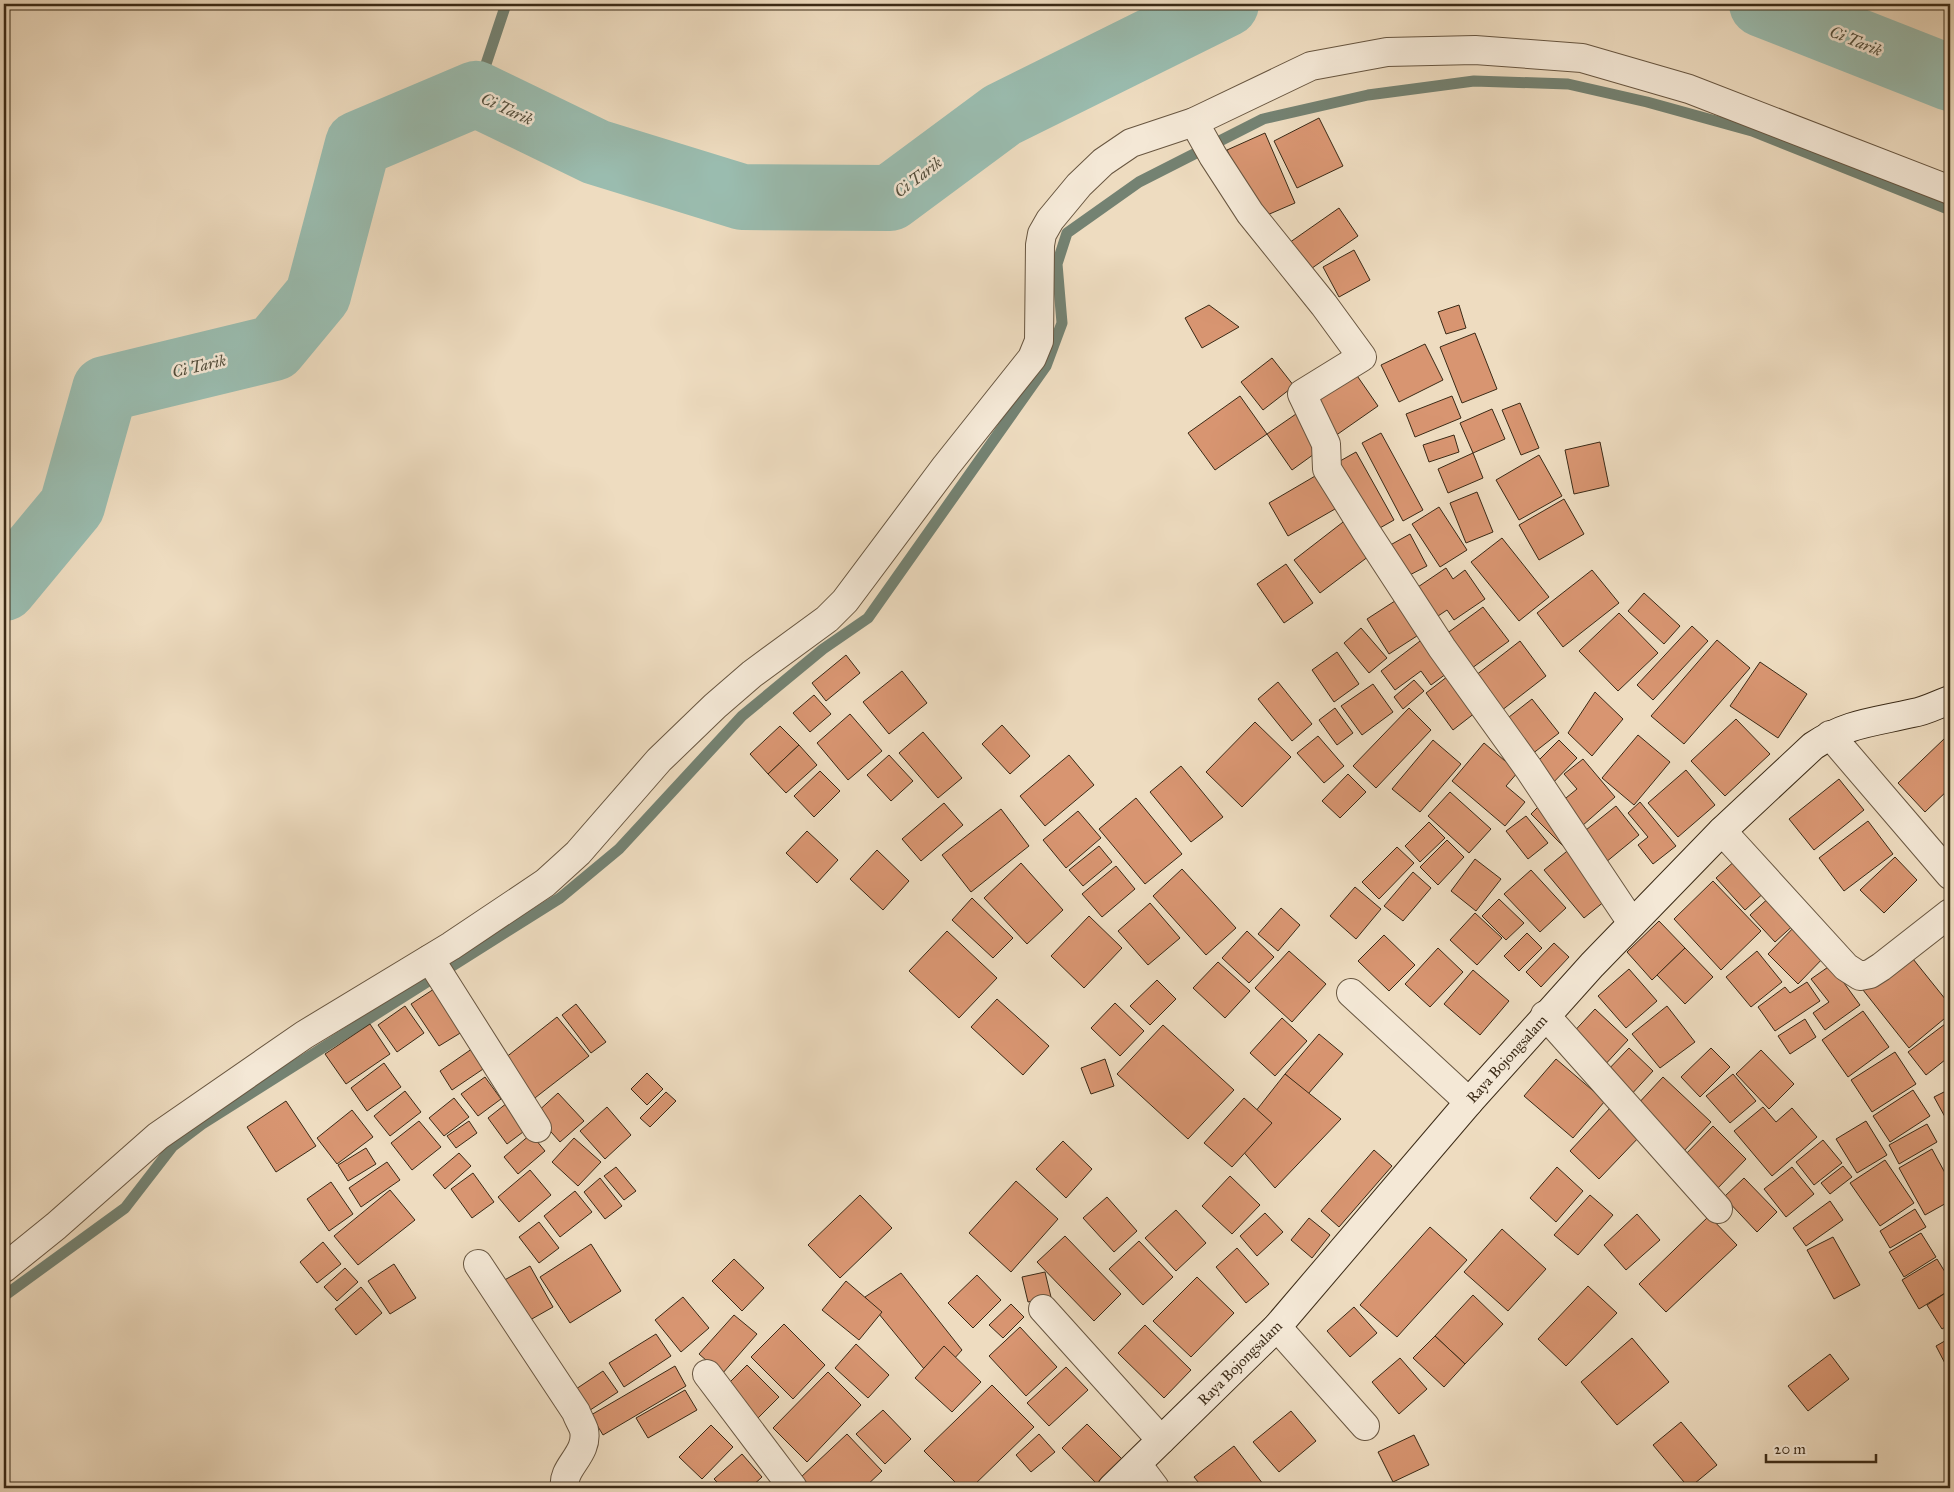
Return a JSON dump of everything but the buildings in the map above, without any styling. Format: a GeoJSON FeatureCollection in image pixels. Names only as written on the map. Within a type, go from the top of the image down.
{"type":"FeatureCollection","features":[{"type":"Feature","properties":{"kind":"street"},"geometry":{"type":"LineString","coordinates":[[4,1268],[56,1226],[158,1136],[304,1035],[431,961],[545,883],[563,868],[659,760],[715,706],[752,674],[827,619],[845,601],[946,466],[1032,358],[1037,350],[1039,341],[1040,245],[1042,234],[1050,220],[1079,185],[1103,162],[1131,143],[1197,126],[1311,66],[1388,52],[1476,50],[1582,58],[1690,89],[1950,190]]}},
{"type":"Feature","properties":{"kind":"street"},"geometry":{"type":"LineString","coordinates":[[1197,126],[1213,156],[1267,236],[1324,305],[1362,357],[1302,394],[1326,444],[1327,469],[1442,648],[1529,769],[1623,909]]}},
{"type":"Feature","properties":{"kind":"street","name":"Raya Bojongsalam"},"geometry":{"type":"LineString","coordinates":[[1112,1488],[1277,1327],[1545,1015],[1623,909],[1722,831],[1813,746],[1830,735],[1854,725],[1916,713],[1950,700]]}},
{"type":"Feature","properties":{"kind":"street"},"geometry":{"type":"LineString","coordinates":[[1830,735],[1950,875]]}},
{"type":"Feature","properties":{"kind":"street"},"geometry":{"type":"LineString","coordinates":[[1722,831],[1846,967],[1860,976],[1870,974],[1880,967],[1950,913]]}},
{"type":"Feature","properties":{"kind":"street"},"geometry":{"type":"LineString","coordinates":[[431,961],[537,1128]]}},
{"type":"Feature","properties":{"kind":"street"},"geometry":{"type":"LineString","coordinates":[[1351,994],[1469,1102]]}},
{"type":"Feature","properties":{"kind":"street"},"geometry":{"type":"LineString","coordinates":[[1545,1015],[1718,1209]]}},
{"type":"Feature","properties":{"kind":"street"},"geometry":{"type":"LineString","coordinates":[[478,1264],[576,1412],[584,1428],[584,1444],[566,1475],[565,1488]]}},
{"type":"Feature","properties":{"kind":"street"},"geometry":{"type":"LineString","coordinates":[[1043,1309],[1161,1440]]}},
{"type":"Feature","properties":{"kind":"street"},"geometry":{"type":"LineString","coordinates":[[1277,1327],[1365,1426]]}},
{"type":"Feature","properties":{"kind":"street"},"geometry":{"type":"LineString","coordinates":[[707,1374],[793,1488]]}},
{"type":"Feature","properties":{"kind":"street"},"geometry":{"type":"LineString","coordinates":[[1137,1464],[1155,1488]]}},
{"type":"Feature","properties":{"kind":"waterway"},"geometry":{"type":"LineString","coordinates":[[476,94],[506,4]]}},
{"type":"Feature","properties":{"kind":"waterway","name":"Ci Tarik"},"geometry":{"type":"LineString","coordinates":[[4,588],[72,506],[105,389],[274,348],[318,295],[358,144],[476,94],[596,152],[742,197],[890,198],[1002,115],[1226,4]]}},
{"type":"Feature","properties":{"kind":"waterway","name":"Ci Tarik"},"geometry":{"type":"LineString","coordinates":[[1762,4],[1950,78]]}},
{"type":"Feature","properties":{"kind":"waterway"},"geometry":{"type":"LineString","coordinates":[[4,1296],[125,1208],[173,1146],[202,1124],[560,898],[619,849],[742,716],[823,649],[868,618],[1046,366],[1062,323],[1057,264],[1067,233],[1139,182],[1263,119],[1368,95],[1474,81],[1568,84],[1647,102],[1752,131],[1950,210]]}}]}
